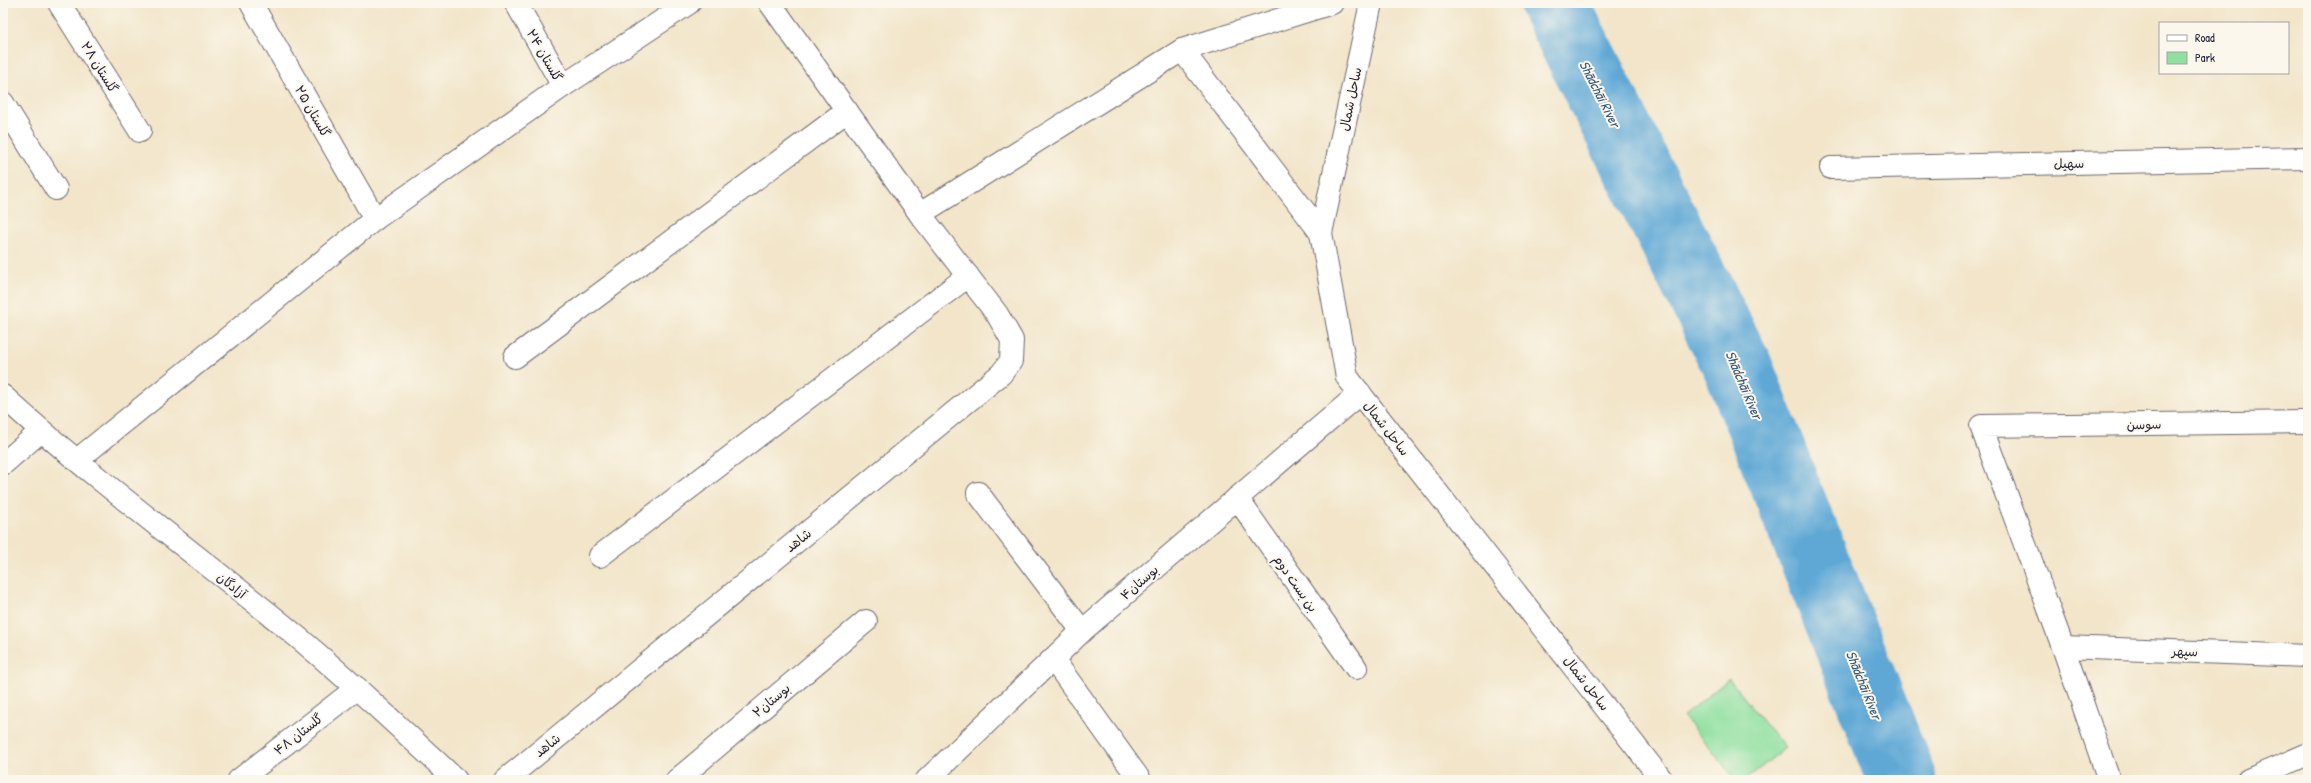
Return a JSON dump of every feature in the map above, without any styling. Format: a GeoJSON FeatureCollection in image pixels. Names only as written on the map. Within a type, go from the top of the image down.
{"type":"FeatureCollection","features":[{"type":"Feature","properties":{"kind":"street","name":"گلستان ۲۸"},"geometry":{"type":"LineString","coordinates":[[60,3],[140,131]]}},
{"type":"Feature","properties":{"kind":"street","name":"گلستان ۲۵"},"geometry":{"type":"LineString","coordinates":[[251,3],[375,219]]}},
{"type":"Feature","properties":{"kind":"street","name":"گلستان ۲۴"},"geometry":{"type":"LineString","coordinates":[[516,3],[563,86]]}},
{"type":"Feature","properties":{"kind":"street"},"geometry":{"type":"LineString","coordinates":[[77,460],[375,219],[563,86],[689,3]]}},
{"type":"Feature","properties":{"kind":"street","name":"شاهد"},"geometry":{"type":"LineString","coordinates":[[504,780],[1001,374],[1011,361],[1012,340],[997,314],[920,214],[770,3]]}},
{"type":"Feature","properties":{"kind":"street"},"geometry":{"type":"LineString","coordinates":[[920,214],[1182,50],[1332,3]]}},
{"type":"Feature","properties":{"kind":"street","name":"ساحل شمال"},"geometry":{"type":"LineString","coordinates":[[1371,3],[1321,233],[1347,377],[1662,780]]}},
{"type":"Feature","properties":{"kind":"street"},"geometry":{"type":"LineString","coordinates":[[1182,50],[1321,233]]}},
{"type":"Feature","properties":{"kind":"street"},"geometry":{"type":"LineString","coordinates":[[3,103],[56,189]]}},
{"type":"Feature","properties":{"kind":"street"},"geometry":{"type":"LineString","coordinates":[[515,357],[847,112]]}},
{"type":"Feature","properties":{"kind":"street","name":"سهیل"},"geometry":{"type":"LineString","coordinates":[[1830,168],[2308,158]]}},
{"type":"Feature","properties":{"kind":"street"},"geometry":{"type":"LineString","coordinates":[[600,556],[968,276]]}},
{"type":"Feature","properties":{"kind":"street","name":"بوستان۴"},"geometry":{"type":"LineString","coordinates":[[926,780],[1082,631],[1360,393]]}},
{"type":"Feature","properties":{"kind":"street","name":"آزادگان"},"geometry":{"type":"LineString","coordinates":[[3,396],[41,431],[284,626],[357,688],[456,780]]}},
{"type":"Feature","properties":{"kind":"street","name":"سوسن"},"geometry":{"type":"LineString","coordinates":[[2063,647],[1981,426],[2308,422]]}},
{"type":"Feature","properties":{"kind":"street"},"geometry":{"type":"LineString","coordinates":[[3,464],[41,431]]}},
{"type":"Feature","properties":{"kind":"street"},"geometry":{"type":"LineString","coordinates":[[978,493],[1082,631]]}},
{"type":"Feature","properties":{"kind":"street","name":"بن بست دوم"},"geometry":{"type":"LineString","coordinates":[[1237,498],[1356,668]]}},
{"type":"Feature","properties":{"kind":"street","name":"بوستان۲"},"geometry":{"type":"LineString","coordinates":[[677,780],[866,621]]}},
{"type":"Feature","properties":{"kind":"street"},"geometry":{"type":"LineString","coordinates":[[2063,647],[2109,780]]}},
{"type":"Feature","properties":{"kind":"street","name":"سپهر"},"geometry":{"type":"LineString","coordinates":[[2063,647],[2308,656]]}},
{"type":"Feature","properties":{"kind":"street"},"geometry":{"type":"LineString","coordinates":[[1053,659],[1140,780]]}},
{"type":"Feature","properties":{"kind":"street","name":"گلستان ۴۸"},"geometry":{"type":"LineString","coordinates":[[239,780],[357,688]]}},
{"type":"Feature","properties":{"kind":"street"},"geometry":{"type":"LineString","coordinates":[[2248,780],[2308,754]]}},
{"type":"Feature","properties":{"kind":"green space"},"geometry":{"type":"Polygon","coordinates":[[[1729,679],[1785,748],[1745,780],[1736,780],[1683,716],[1729,679]]]}},
{"type":"Feature","properties":{"kind":"waterway","name":"Shādchāi River"},"geometry":{"type":"LineString","coordinates":[[1554,3],[1738,367],[1902,780]]}}]}
